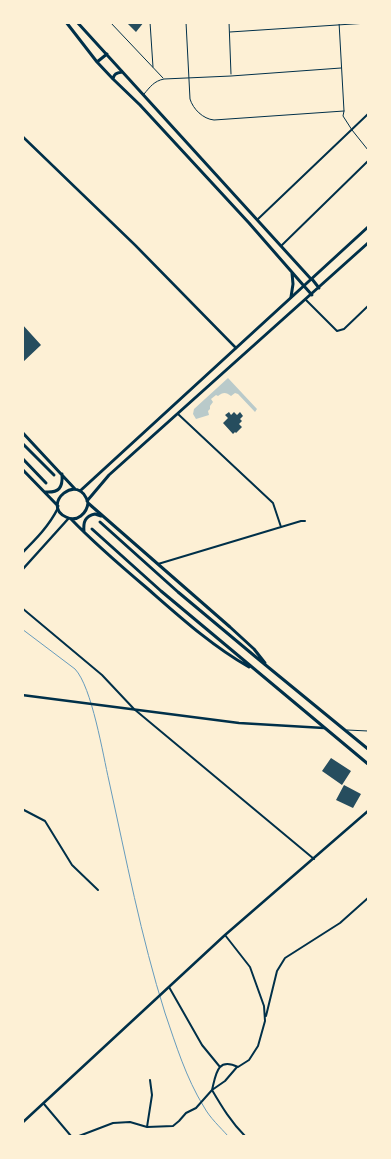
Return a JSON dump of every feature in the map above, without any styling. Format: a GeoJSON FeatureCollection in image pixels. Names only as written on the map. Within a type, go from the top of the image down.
{"type":"FeatureCollection","features":[{"type":"Feature","properties":{"kind":"main road"},"geometry":{"type":"LineString","coordinates":[[66,22],[112,79],[140,105],[249,223],[312,295]]}},
{"type":"Feature","properties":{"kind":"main road"},"geometry":{"type":"LineString","coordinates":[[77,22],[320,288]]}},
{"type":"Feature","properties":{"kind":"main road"},"geometry":{"type":"LineString","coordinates":[[97,62],[107,54]]}},
{"type":"Feature","properties":{"kind":"main road"},"geometry":{"type":"LineString","coordinates":[[112,79],[117,72],[122,72]]}},
{"type":"Feature","properties":{"kind":"main road"},"geometry":{"type":"LineString","coordinates":[[80,491],[368,227]]}},
{"type":"Feature","properties":{"kind":"main road"},"geometry":{"type":"LineString","coordinates":[[70,519],[83,515],[88,502],[109,476],[368,243]]}},
{"type":"Feature","properties":{"kind":"main road"},"geometry":{"type":"LineString","coordinates":[[291,297],[292,272]]}},
{"type":"Feature","properties":{"kind":"main road"},"geometry":{"type":"LineString","coordinates":[[22,432],[76,489],[84,494],[88,502],[254,649],[270,669]]}},
{"type":"Feature","properties":{"kind":"main road"},"geometry":{"type":"LineString","coordinates":[[22,443],[54,475]]}},
{"type":"Feature","properties":{"kind":"main road"},"geometry":{"type":"LineString","coordinates":[[22,458],[46,483]]}},
{"type":"Feature","properties":{"kind":"main road"},"geometry":{"type":"LineString","coordinates":[[22,469],[58,507],[64,516],[70,519],[165,604],[214,644],[258,673]]}},
{"type":"Feature","properties":{"kind":"main road"},"geometry":{"type":"LineString","coordinates":[[44,492],[58,491],[61,486],[62,474]]}},
{"type":"Feature","properties":{"kind":"main road"},"geometry":{"type":"LineString","coordinates":[[58,507],[58,501],[62,493],[66,490],[76,489]]}},
{"type":"Feature","properties":{"kind":"main road"},"geometry":{"type":"LineString","coordinates":[[84,532],[84,522],[87,517],[95,514],[104,517]]}},
{"type":"Feature","properties":{"kind":"main road"},"geometry":{"type":"LineString","coordinates":[[100,522],[154,571],[270,669],[368,748]]}},
{"type":"Feature","properties":{"kind":"main road"},"geometry":{"type":"LineString","coordinates":[[92,529],[161,591],[368,764]]}},
{"type":"Feature","properties":{"kind":"street"},"geometry":{"type":"LineString","coordinates":[[257,220],[368,114]]}},
{"type":"Feature","properties":{"kind":"street"},"geometry":{"type":"LineString","coordinates":[[22,136],[135,245],[236,348]]}},
{"type":"Feature","properties":{"kind":"street"},"geometry":{"type":"LineString","coordinates":[[281,246],[368,161]]}},
{"type":"Feature","properties":{"kind":"street"},"geometry":{"type":"LineString","coordinates":[[306,300],[337,331],[344,329],[368,306]]}},
{"type":"Feature","properties":{"kind":"street"},"geometry":{"type":"LineString","coordinates":[[178,414],[273,503],[281,527]]}},
{"type":"Feature","properties":{"kind":"street"},"geometry":{"type":"LineString","coordinates":[[22,554],[44,531],[58,507]]}},
{"type":"Feature","properties":{"kind":"street"},"geometry":{"type":"LineString","coordinates":[[22,570],[70,519]]}},
{"type":"Feature","properties":{"kind":"street"},"geometry":{"type":"LineString","coordinates":[[158,564],[305,521]]}},
{"type":"Feature","properties":{"kind":"street"},"geometry":{"type":"LineString","coordinates":[[22,608],[102,675],[134,709],[314,859]]}},
{"type":"Feature","properties":{"kind":"street"},"geometry":{"type":"LineString","coordinates":[[22,694],[239,723],[326,728]]}},
{"type":"Feature","properties":{"kind":"street"},"geometry":{"type":"LineString","coordinates":[[22,809],[45,821],[72,865],[98,890]]}},
{"type":"Feature","properties":{"kind":"street"},"geometry":{"type":"LineString","coordinates":[[22,1123],[225,935],[368,811]]}},
{"type":"Feature","properties":{"kind":"street"},"geometry":{"type":"LineString","coordinates":[[79,1136],[114,1123],[130,1122],[147,1127],[173,1126],[186,1113],[196,1108],[212,1090],[249,1060],[258,1046],[277,971],[285,958],[340,923],[368,898]]}},
{"type":"Feature","properties":{"kind":"street"},"geometry":{"type":"LineString","coordinates":[[225,935],[250,966],[264,1006],[265,1021]]}},
{"type":"Feature","properties":{"kind":"street"},"geometry":{"type":"LineString","coordinates":[[170,987],[202,1045],[220,1067]]}},
{"type":"Feature","properties":{"kind":"street"},"geometry":{"type":"LineString","coordinates":[[238,1067],[231,1064],[225,1064],[220,1067],[212,1090],[224,1111],[245,1136]]}},
{"type":"Feature","properties":{"kind":"street"},"geometry":{"type":"LineString","coordinates":[[147,1127],[152,1095],[150,1080]]}},
{"type":"Feature","properties":{"kind":"street"},"geometry":{"type":"LineString","coordinates":[[43,1103],[71,1136]]}},
{"type":"Feature","properties":{"kind":"lane"},"geometry":{"type":"LineString","coordinates":[[110,22],[164,79]]}},
{"type":"Feature","properties":{"kind":"lane"},"geometry":{"type":"LineString","coordinates":[[150,22],[153,68]]}},
{"type":"Feature","properties":{"kind":"lane"},"geometry":{"type":"LineString","coordinates":[[186,22],[191,104],[210,119],[344,111]]}},
{"type":"Feature","properties":{"kind":"lane"},"geometry":{"type":"LineString","coordinates":[[229,22],[231,76]]}},
{"type":"Feature","properties":{"kind":"lane"},"geometry":{"type":"LineString","coordinates":[[230,32],[368,22]]}},
{"type":"Feature","properties":{"kind":"lane"},"geometry":{"type":"LineString","coordinates":[[339,23],[343,116],[368,150]]}},
{"type":"Feature","properties":{"kind":"lane"},"geometry":{"type":"LineString","coordinates":[[143,95],[154,82],[164,79],[341,68]]}},
{"type":"Feature","properties":{"kind":"lane"},"geometry":{"type":"LineString","coordinates":[[345,730],[368,731]]}},
{"type":"Feature","properties":{"kind":"shaded area"},"geometry":{"type":"Polygon","coordinates":[[[228,378],[257,409],[255,412],[238,394],[235,393],[231,396],[225,393],[216,395],[211,399],[213,402],[208,411],[209,415],[196,419],[193,414],[194,409],[228,378]]]}},
{"type":"Feature","properties":{"kind":"building"},"geometry":{"type":"Polygon","coordinates":[[[126,22],[144,22],[136,32],[126,22]]]}},
{"type":"Feature","properties":{"kind":"building"},"geometry":{"type":"Polygon","coordinates":[[[22,324],[41,345],[22,363],[22,324]]]}},
{"type":"Feature","properties":{"kind":"building"},"geometry":{"type":"Polygon","coordinates":[[[229,412],[231,415],[234,412],[237,415],[240,412],[243,416],[239,424],[242,427],[233,434],[223,423],[228,418],[225,415],[229,412]]]}},
{"type":"Feature","properties":{"kind":"building"},"geometry":{"type":"Polygon","coordinates":[[[331,758],[351,771],[342,785],[322,771],[331,758]]]}},
{"type":"Feature","properties":{"kind":"building"},"geometry":{"type":"Polygon","coordinates":[[[344,785],[361,794],[353,808],[336,800],[344,785]]]}},
{"type":"Feature","properties":{"kind":"waterway"},"geometry":{"type":"LineString","coordinates":[[22,629],[75,669],[87,690],[100,739],[141,926],[165,1013],[192,1085],[209,1115],[228,1136]]}}]}
